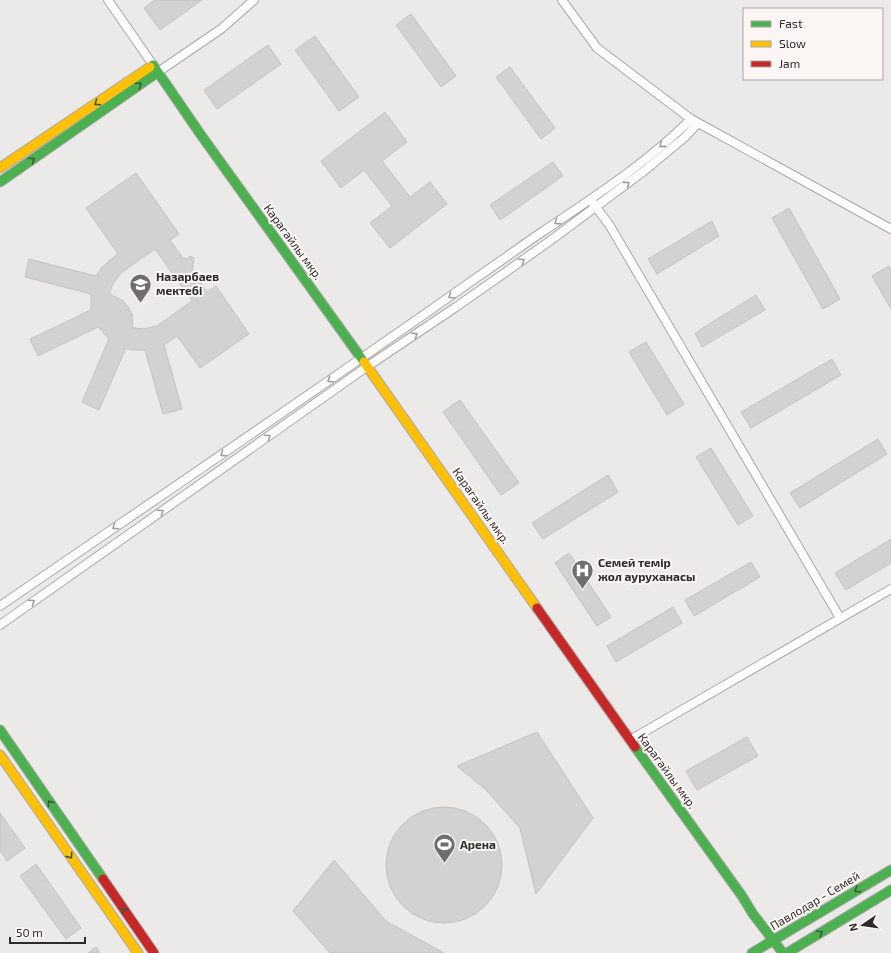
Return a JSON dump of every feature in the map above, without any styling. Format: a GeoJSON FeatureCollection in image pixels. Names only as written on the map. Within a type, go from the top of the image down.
{"type":"FeatureCollection","features":[{"type":"Feature","properties":{"kind":"main road"},"geometry":{"type":"LineString","coordinates":[[0,168],[155,69]]}},
{"type":"Feature","properties":{"kind":"main road"},"geometry":{"type":"LineString","coordinates":[[0,182],[155,69]]}},
{"type":"Feature","properties":{"kind":"main road","name":"Карагайлы мкр."},"geometry":{"type":"LineString","coordinates":[[155,69],[368,366],[630,740],[742,896],[753,914],[783,953]]}},
{"type":"Feature","properties":{"kind":"main road"},"geometry":{"type":"LineString","coordinates":[[0,730],[154,953]]}},
{"type":"Feature","properties":{"kind":"main road"},"geometry":{"type":"LineString","coordinates":[[0,755],[138,953]]}},
{"type":"Feature","properties":{"kind":"main road","name":"Павлодар - Семей"},"geometry":{"type":"LineString","coordinates":[[752,953],[891,870]]}},
{"type":"Feature","properties":{"kind":"main road"},"geometry":{"type":"LineString","coordinates":[[787,953],[891,890]]}},
{"type":"Feature","properties":{"kind":"street"},"geometry":{"type":"LineString","coordinates":[[108,0],[155,69],[221,29],[254,0]]}},
{"type":"Feature","properties":{"kind":"street"},"geometry":{"type":"LineString","coordinates":[[562,0],[597,48],[695,121],[891,230]]}},
{"type":"Feature","properties":{"kind":"street"},"geometry":{"type":"LineString","coordinates":[[0,606],[590,200],[640,164],[677,133],[695,121]]}},
{"type":"Feature","properties":{"kind":"street"},"geometry":{"type":"LineString","coordinates":[[0,625],[368,366],[456,307],[596,207],[644,171],[684,138],[695,121]]}},
{"type":"Feature","properties":{"kind":"street"},"geometry":{"type":"LineString","coordinates":[[590,200],[613,233],[840,618]]}},
{"type":"Feature","properties":{"kind":"street"},"geometry":{"type":"LineString","coordinates":[[630,740],[891,588]]}},
{"type":"Feature","properties":{"kind":"building"},"geometry":{"type":"Polygon","coordinates":[[[155,0],[202,0],[160,30],[144,8],[155,0]]]}},
{"type":"Feature","properties":{"kind":"building"},"geometry":{"type":"Polygon","coordinates":[[[411,14],[456,76],[441,87],[396,25],[411,14]]]}},
{"type":"Feature","properties":{"kind":"building"},"geometry":{"type":"Polygon","coordinates":[[[315,36],[359,97],[339,111],[295,50],[315,36]]]}},
{"type":"Feature","properties":{"kind":"building"},"geometry":{"type":"Polygon","coordinates":[[[268,45],[281,64],[217,109],[204,90],[268,45]]]}},
{"type":"Feature","properties":{"kind":"building"},"geometry":{"type":"Polygon","coordinates":[[[510,67],[555,128],[541,139],[496,77],[510,67]]]}},
{"type":"Feature","properties":{"kind":"building"},"geometry":{"type":"Polygon","coordinates":[[[385,112],[407,142],[382,161],[410,197],[430,182],[447,204],[390,248],[370,223],[392,206],[364,170],[341,188],[321,161],[385,112]]]}},
{"type":"Feature","properties":{"kind":"building"},"geometry":{"type":"Polygon","coordinates":[[[553,162],[563,176],[500,220],[490,205],[553,162]]]}},
{"type":"Feature","properties":{"kind":"building"},"geometry":{"type":"Polygon","coordinates":[[[136,173],[179,234],[170,240],[183,258],[187,259],[190,256],[194,258],[192,271],[207,292],[216,286],[249,334],[200,368],[177,336],[164,345],[182,409],[163,414],[145,350],[131,350],[126,348],[99,410],[82,402],[109,339],[98,327],[38,356],[30,339],[91,310],[91,294],[25,277],[29,259],[96,276],[102,267],[118,254],[86,208],[136,173]],[[155,249],[121,273],[110,291],[110,294],[123,301],[128,307],[132,314],[133,328],[143,329],[157,326],[192,301],[155,249]]]}},
{"type":"Feature","properties":{"kind":"building"},"geometry":{"type":"Polygon","coordinates":[[[789,208],[840,299],[823,309],[772,218],[789,208]]]}},
{"type":"Feature","properties":{"kind":"building"},"geometry":{"type":"Polygon","coordinates":[[[712,221],[719,236],[657,274],[648,259],[712,221]]]}},
{"type":"Feature","properties":{"kind":"building"},"geometry":{"type":"Polygon","coordinates":[[[889,266],[891,270],[891,309],[872,276],[889,266]]]}},
{"type":"Feature","properties":{"kind":"building"},"geometry":{"type":"Polygon","coordinates":[[[756,295],[765,310],[702,347],[695,333],[756,295]]]}},
{"type":"Feature","properties":{"kind":"building"},"geometry":{"type":"Polygon","coordinates":[[[646,342],[684,404],[667,415],[629,352],[646,342]]]}},
{"type":"Feature","properties":{"kind":"building"},"geometry":{"type":"Polygon","coordinates":[[[832,359],[841,375],[751,428],[741,412],[832,359]]]}},
{"type":"Feature","properties":{"kind":"building"},"geometry":{"type":"Polygon","coordinates":[[[460,400],[519,483],[501,495],[443,412],[460,400]]]}},
{"type":"Feature","properties":{"kind":"building"},"geometry":{"type":"Polygon","coordinates":[[[878,439],[887,454],[800,508],[790,493],[878,439]]]}},
{"type":"Feature","properties":{"kind":"building"},"geometry":{"type":"Polygon","coordinates":[[[711,448],[753,516],[738,525],[696,457],[711,448]]]}},
{"type":"Feature","properties":{"kind":"building"},"geometry":{"type":"Polygon","coordinates":[[[608,475],[618,492],[543,539],[532,523],[608,475]]]}},
{"type":"Feature","properties":{"kind":"building"},"geometry":{"type":"Polygon","coordinates":[[[891,539],[891,563],[846,590],[835,573],[891,539]]]}},
{"type":"Feature","properties":{"kind":"building","name":"Семей темір жол ауруханасы"},"geometry":{"type":"Polygon","coordinates":[[[569,553],[611,617],[597,626],[555,563],[569,553]]]}},
{"type":"Feature","properties":{"kind":"building"},"geometry":{"type":"Polygon","coordinates":[[[751,562],[760,577],[694,616],[685,600],[751,562]]]}},
{"type":"Feature","properties":{"kind":"building"},"geometry":{"type":"Polygon","coordinates":[[[673,607],[682,623],[616,662],[607,646],[673,607]]]}},
{"type":"Feature","properties":{"kind":"building"},"geometry":{"type":"Polygon","coordinates":[[[537,732],[593,818],[536,894],[520,828],[485,789],[457,766],[537,732]]]}},
{"type":"Feature","properties":{"kind":"building"},"geometry":{"type":"Polygon","coordinates":[[[747,737],[758,756],[697,790],[686,771],[747,737]]]}},
{"type":"Feature","properties":{"kind":"building","name":"Арена"},"geometry":{"type":"Polygon","coordinates":[[[444,807],[466,811],[485,824],[498,843],[502,865],[498,887],[485,906],[466,919],[444,923],[422,919],[403,906],[390,887],[386,865],[390,843],[403,824],[422,811],[444,807]]]}},
{"type":"Feature","properties":{"kind":"building"},"geometry":{"type":"Polygon","coordinates":[[[0,813],[25,848],[7,861],[0,851],[0,813]]]}},
{"type":"Feature","properties":{"kind":"building"},"geometry":{"type":"Polygon","coordinates":[[[334,860],[386,921],[444,953],[330,953],[293,911],[334,860]]]}},
{"type":"Feature","properties":{"kind":"building"},"geometry":{"type":"Polygon","coordinates":[[[36,864],[81,928],[66,939],[20,876],[36,864]]]}},
{"type":"Feature","properties":{"kind":"building"},"geometry":{"type":"Polygon","coordinates":[[[96,947],[100,953],[88,953],[96,947]]]}},
{"type":"Feature","properties":{"kind":"traffic: fast"},"geometry":{"type":"LineString","coordinates":[[150,67],[153,65],[201,135],[364,362]]}},
{"type":"Feature","properties":{"kind":"traffic: fast"},"geometry":{"type":"LineString","coordinates":[[0,182],[158,72]]}},
{"type":"Feature","properties":{"kind":"traffic: fast"},"geometry":{"type":"LineString","coordinates":[[0,730],[103,879]]}},
{"type":"Feature","properties":{"kind":"traffic: fast"},"geometry":{"type":"LineString","coordinates":[[635,747],[742,896],[753,914],[783,953]]}},
{"type":"Feature","properties":{"kind":"traffic: fast"},"geometry":{"type":"LineString","coordinates":[[752,953],[891,870]]}},
{"type":"Feature","properties":{"kind":"traffic: fast"},"geometry":{"type":"LineString","coordinates":[[787,953],[891,890]]}},
{"type":"Feature","properties":{"kind":"traffic: slow"},"geometry":{"type":"LineString","coordinates":[[0,168],[150,67]]}},
{"type":"Feature","properties":{"kind":"traffic: slow"},"geometry":{"type":"LineString","coordinates":[[364,362],[537,608]]}},
{"type":"Feature","properties":{"kind":"traffic: slow"},"geometry":{"type":"LineString","coordinates":[[0,755],[138,953]]}},
{"type":"Feature","properties":{"kind":"traffic: jam"},"geometry":{"type":"LineString","coordinates":[[537,608],[635,747]]}},
{"type":"Feature","properties":{"kind":"traffic: jam"},"geometry":{"type":"LineString","coordinates":[[103,879],[154,953]]}},
{"type":"Feature","properties":{"kind":"place","name":"Назарбаев мектебі"},"geometry":{"type":"Point","coordinates":[141,304]}},
{"type":"Feature","properties":{"kind":"place","name":"Семей темір жол ауруханасы"},"geometry":{"type":"Point","coordinates":[583,590]}},
{"type":"Feature","properties":{"kind":"place","name":"Арена"},"geometry":{"type":"Point","coordinates":[444,864]}}]}
